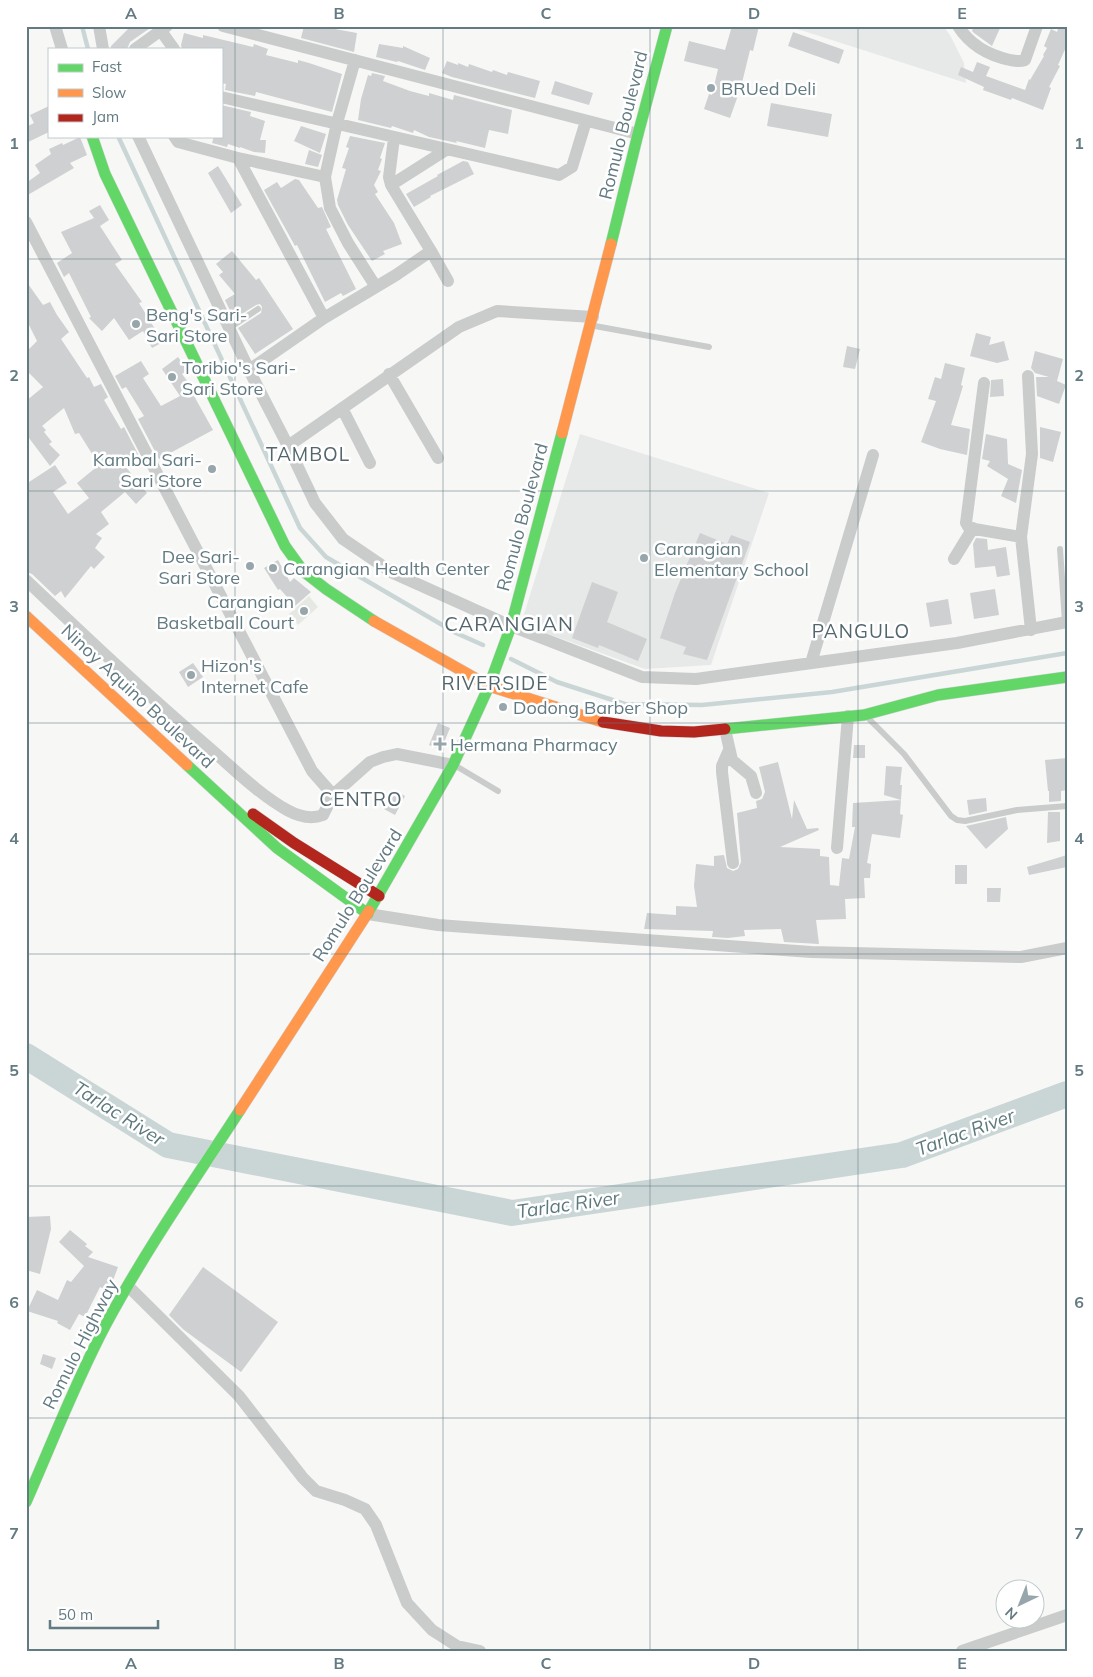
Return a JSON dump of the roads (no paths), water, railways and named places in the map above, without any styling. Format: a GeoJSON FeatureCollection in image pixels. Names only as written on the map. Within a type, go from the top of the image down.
{"type":"FeatureCollection","features":[{"type":"Feature","properties":{"kind":"main road","name":"Romulo Boulevard"},"geometry":{"type":"LineString","coordinates":[[160,1234],[379,896],[453,765],[489,686],[510,626],[592,322],[638,134],[667,26]]}},
{"type":"Feature","properties":{"kind":"main road"},"geometry":{"type":"LineString","coordinates":[[93,138],[105,174],[285,546],[303,571],[326,589],[378,623],[489,686],[598,721],[661,731],[694,732],[864,715],[938,695],[1067,677]]}},
{"type":"Feature","properties":{"kind":"main road","name":"Ninoy Aquino Boulevard"},"geometry":{"type":"LineString","coordinates":[[26,616],[227,802],[246,822],[273,845],[368,914]]}},
{"type":"Feature","properties":{"kind":"main road","name":"Ninoy Aquino Boulevard"},"geometry":{"type":"LineString","coordinates":[[227,802],[246,809],[294,843],[379,896]]}},
{"type":"Feature","properties":{"kind":"main road","name":"Romulo Highway"},"geometry":{"type":"LineString","coordinates":[[26,1502],[98,1339],[160,1234]]}},
{"type":"Feature","properties":{"kind":"street"},"geometry":{"type":"LineString","coordinates":[[55,26],[62,48]]}},
{"type":"Feature","properties":{"kind":"street"},"geometry":{"type":"LineString","coordinates":[[99,26],[103,48]]}},
{"type":"Feature","properties":{"kind":"street"},"geometry":{"type":"LineString","coordinates":[[223,26],[638,134]]}},
{"type":"Feature","properties":{"kind":"street"},"geometry":{"type":"LineString","coordinates":[[958,26],[965,38],[981,50],[998,57],[1020,62],[1025,60],[1028,55],[1037,26]]}},
{"type":"Feature","properties":{"kind":"street"},"geometry":{"type":"LineString","coordinates":[[136,48],[164,28],[174,48]]}},
{"type":"Feature","properties":{"kind":"street"},"geometry":{"type":"LineString","coordinates":[[356,60],[337,123],[326,177],[330,208],[348,243],[376,287]]}},
{"type":"Feature","properties":{"kind":"street"},"geometry":{"type":"LineString","coordinates":[[222,97],[559,175],[572,167],[586,121]]}},
{"type":"Feature","properties":{"kind":"street"},"geometry":{"type":"LineString","coordinates":[[139,138],[314,503],[342,539],[393,573],[510,626],[642,677],[696,679],[957,643],[1066,622]]}},
{"type":"Feature","properties":{"kind":"street"},"geometry":{"type":"LineString","coordinates":[[175,138],[178,142],[238,158],[326,177]]}},
{"type":"Feature","properties":{"kind":"street"},"geometry":{"type":"LineString","coordinates":[[394,138],[389,177],[391,185],[448,281]]}},
{"type":"Feature","properties":{"kind":"street"},"geometry":{"type":"LineString","coordinates":[[391,185],[446,150]]}},
{"type":"Feature","properties":{"kind":"street"},"geometry":{"type":"LineString","coordinates":[[238,158],[324,318]]}},
{"type":"Feature","properties":{"kind":"street"},"geometry":{"type":"LineString","coordinates":[[26,222],[154,471],[312,771],[333,795]]}},
{"type":"Feature","properties":{"kind":"street"},"geometry":{"type":"LineString","coordinates":[[249,370],[324,318],[376,287],[430,251]]}},
{"type":"Feature","properties":{"kind":"street"},"geometry":{"type":"LineString","coordinates":[[288,446],[459,327],[497,311],[592,322]]}},
{"type":"Feature","properties":{"kind":"street"},"geometry":{"type":"LineString","coordinates":[[389,374],[438,458]]}},
{"type":"Feature","properties":{"kind":"street"},"geometry":{"type":"LineString","coordinates":[[1028,376],[1032,454],[1021,536],[1031,630]]}},
{"type":"Feature","properties":{"kind":"street"},"geometry":{"type":"LineString","coordinates":[[984,383],[966,523],[969,528],[1021,536]]}},
{"type":"Feature","properties":{"kind":"street"},"geometry":{"type":"LineString","coordinates":[[342,408],[370,463]]}},
{"type":"Feature","properties":{"kind":"street"},"geometry":{"type":"LineString","coordinates":[[811,663],[873,455]]}},
{"type":"Feature","properties":{"kind":"street"},"geometry":{"type":"LineString","coordinates":[[954,559],[973,528]]}},
{"type":"Feature","properties":{"kind":"street"},"geometry":{"type":"LineString","coordinates":[[26,580],[109,659],[258,790],[287,810],[304,817],[314,818],[323,815],[333,795],[370,762],[383,757],[398,754],[453,765]]}},
{"type":"Feature","properties":{"kind":"street"},"geometry":{"type":"LineString","coordinates":[[837,848],[848,716]]}},
{"type":"Feature","properties":{"kind":"street"},"geometry":{"type":"LineString","coordinates":[[725,729],[734,763],[746,770],[753,779],[756,793]]}},
{"type":"Feature","properties":{"kind":"street"},"geometry":{"type":"LineString","coordinates":[[730,750],[722,766],[722,772],[733,863]]}},
{"type":"Feature","properties":{"kind":"street"},"geometry":{"type":"LineString","coordinates":[[368,914],[438,926],[811,952],[1021,957],[1067,948]]}},
{"type":"Feature","properties":{"kind":"street"},"geometry":{"type":"LineString","coordinates":[[128,1286],[239,1396],[303,1478],[316,1491],[345,1500],[365,1509],[376,1525],[407,1603],[432,1630],[457,1646],[480,1651]]}},
{"type":"Feature","properties":{"kind":"street"},"geometry":{"type":"LineString","coordinates":[[962,1651],[1067,1615]]}},
{"type":"Feature","properties":{"kind":"lane"},"geometry":{"type":"LineString","coordinates":[[229,328],[258,309]]}},
{"type":"Feature","properties":{"kind":"lane"},"geometry":{"type":"LineString","coordinates":[[592,322],[709,347]]}},
{"type":"Feature","properties":{"kind":"lane"},"geometry":{"type":"LineString","coordinates":[[1060,549],[1066,622]]}},
{"type":"Feature","properties":{"kind":"lane"},"geometry":{"type":"LineString","coordinates":[[864,715],[904,754],[951,816],[957,820],[965,821],[1017,810],[1067,806]]}},
{"type":"Feature","properties":{"kind":"lane"},"geometry":{"type":"LineString","coordinates":[[453,765],[498,791]]}},
{"type":"Feature","properties":{"kind":"waterway"},"geometry":{"type":"LineString","coordinates":[[82,26],[88,48]]}},
{"type":"Feature","properties":{"kind":"waterway"},"geometry":{"type":"LineString","coordinates":[[119,138],[300,528],[326,557],[456,633],[483,645]]}},
{"type":"Feature","properties":{"kind":"waterway"},"geometry":{"type":"LineString","coordinates":[[511,659],[557,682],[625,704],[702,705],[832,692],[1067,653]]}},
{"type":"Feature","properties":{"kind":"waterway","name":"Tarlac River"},"geometry":{"type":"LineString","coordinates":[[26,1056],[168,1145],[512,1213],[902,1155],[1067,1094]]}},
{"type":"Feature","properties":{"kind":"place","name":"BRUed Deli"},"geometry":{"type":"Point","coordinates":[711,88]}},
{"type":"Feature","properties":{"kind":"place","name":"Beng's Sari- Sari Store"},"geometry":{"type":"Point","coordinates":[136,324]}},
{"type":"Feature","properties":{"kind":"place","name":"Toribio's Sari- Sari Store"},"geometry":{"type":"Point","coordinates":[172,377]}},
{"type":"Feature","properties":{"kind":"place","name":"Kambal Sari- Sari Store"},"geometry":{"type":"Point","coordinates":[212,469]}},
{"type":"Feature","properties":{"kind":"place","name":"Carangian Elementary School"},"geometry":{"type":"Point","coordinates":[644,558]}},
{"type":"Feature","properties":{"kind":"place","name":"Dee Sari- Sari Store"},"geometry":{"type":"Point","coordinates":[250,566]}},
{"type":"Feature","properties":{"kind":"place","name":"Carangian Health Center"},"geometry":{"type":"Point","coordinates":[273,568]}},
{"type":"Feature","properties":{"kind":"place","name":"Carangian Basketball Court"},"geometry":{"type":"Point","coordinates":[304,611]}},
{"type":"Feature","properties":{"kind":"place","name":"Hizon's Internet Cafe"},"geometry":{"type":"Point","coordinates":[191,675]}},
{"type":"Feature","properties":{"kind":"place","name":"Dodong Barber Shop"},"geometry":{"type":"Point","coordinates":[503,707]}},
{"type":"Feature","properties":{"kind":"place","name":"Hermana Pharmacy"},"geometry":{"type":"Point","coordinates":[440,744]}},
{"type":"Feature","properties":{"kind":"district","name":"TAMBOL"},"geometry":{"type":"Point","coordinates":[308,454]}},
{"type":"Feature","properties":{"kind":"district","name":"CARANGIAN"},"geometry":{"type":"Point","coordinates":[509,623]}},
{"type":"Feature","properties":{"kind":"district","name":"PANGULO"},"geometry":{"type":"Point","coordinates":[861,631]}},
{"type":"Feature","properties":{"kind":"district","name":"RIVERSIDE"},"geometry":{"type":"Point","coordinates":[495,683]}},
{"type":"Feature","properties":{"kind":"district","name":"CENTRO"},"geometry":{"type":"Point","coordinates":[361,799]}}]}
